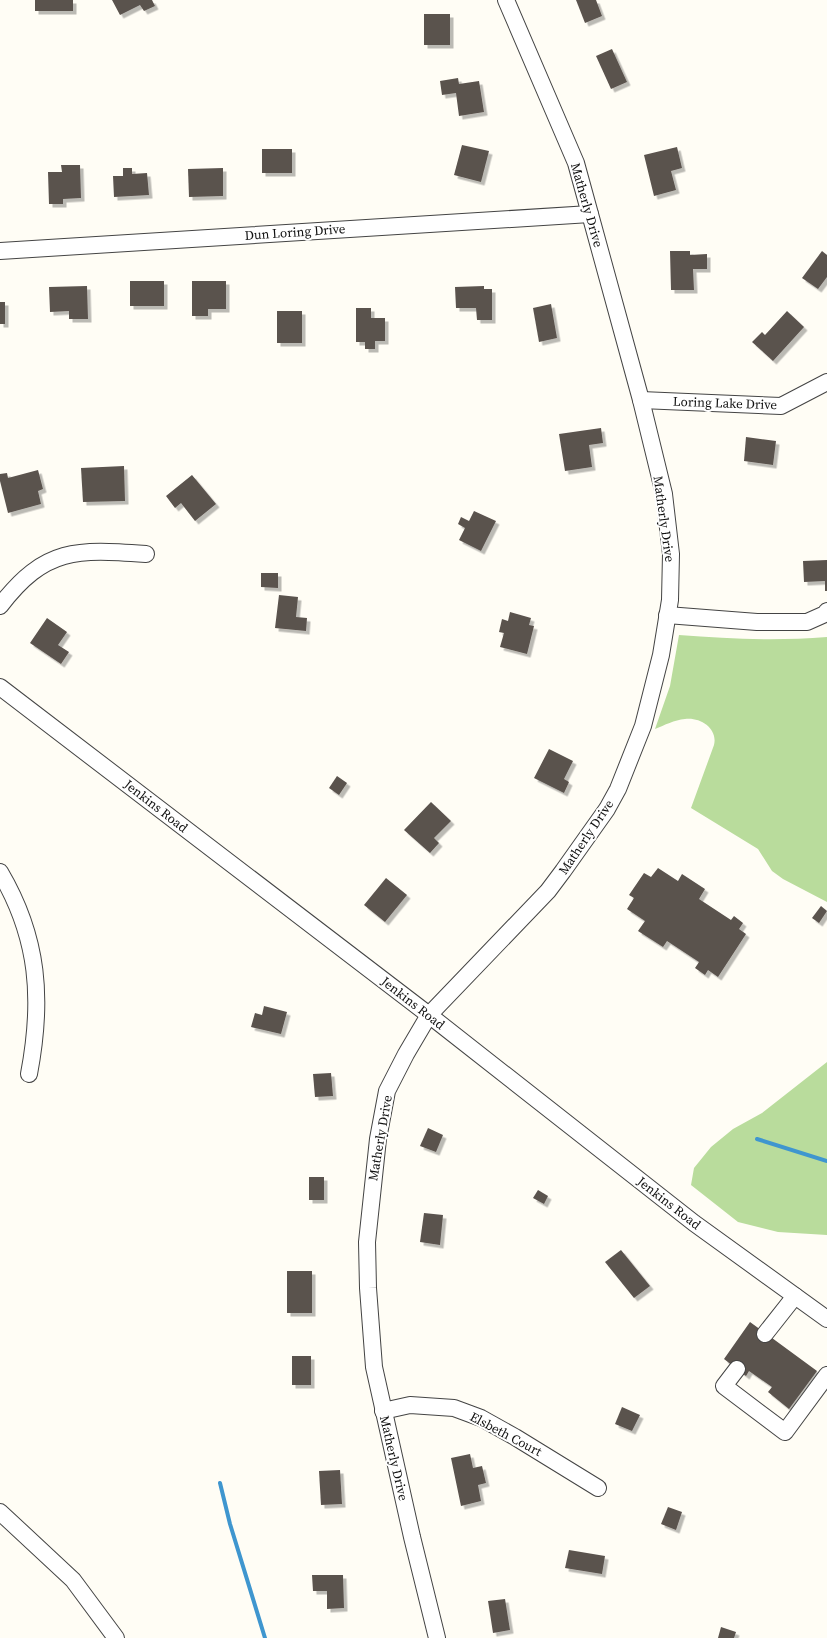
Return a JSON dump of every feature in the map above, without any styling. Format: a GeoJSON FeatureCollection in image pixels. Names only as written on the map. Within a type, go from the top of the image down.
{"type":"FeatureCollection","features":[{"type":"Feature","properties":{"kind":"street","name":"Matherly Drive"},"geometry":{"type":"LineString","coordinates":[[437,1638],[374,1367],[368,1288],[367,1242],[373,1174],[378,1139],[388,1091],[406,1054],[429,1015],[548,891],[607,809],[618,789],[643,726],[661,655],[670,600],[671,554],[664,494],[641,400],[576,163],[506,0]]}},
{"type":"Feature","properties":{"kind":"street","name":"Dun Loring Drive"},"geometry":{"type":"LineString","coordinates":[[0,251],[590,214]]}},
{"type":"Feature","properties":{"kind":"street","name":"Loring Lake Drive"},"geometry":{"type":"LineString","coordinates":[[641,400],[781,406],[827,382]]}},
{"type":"Feature","properties":{"kind":"street"},"geometry":{"type":"LineString","coordinates":[[0,606],[11,592],[31,573],[42,565],[63,556],[94,551],[146,554]]}},
{"type":"Feature","properties":{"kind":"street"},"geometry":{"type":"LineString","coordinates":[[667,615],[757,622],[807,622],[825,614],[827,611]]}},
{"type":"Feature","properties":{"kind":"street","name":"Jenkins Road"},"geometry":{"type":"LineString","coordinates":[[0,687],[429,1015],[694,1223],[827,1319]]}},
{"type":"Feature","properties":{"kind":"street"},"geometry":{"type":"LineString","coordinates":[[0,872],[12,892],[29,939],[37,987],[34,1045],[29,1074]]}},
{"type":"Feature","properties":{"kind":"street"},"geometry":{"type":"LineString","coordinates":[[765,1334],[795,1296]]}},
{"type":"Feature","properties":{"kind":"street"},"geometry":{"type":"LineString","coordinates":[[736,1369],[724,1386],[785,1432],[827,1375]]}},
{"type":"Feature","properties":{"kind":"street","name":"Elsbeth Court"},"geometry":{"type":"LineString","coordinates":[[383,1411],[410,1406],[454,1408],[481,1418],[598,1488]]}},
{"type":"Feature","properties":{"kind":"street"},"geometry":{"type":"LineString","coordinates":[[0,1512],[69,1576],[116,1638]]}},
{"type":"Feature","properties":{"kind":"green space"},"geometry":{"type":"Polygon","coordinates":[[[679,635],[753,639],[827,637],[827,902],[783,879],[772,871],[758,849],[691,808],[714,745],[715,739],[711,729],[707,725],[697,720],[685,719],[677,720],[655,729],[670,686],[679,635]]]}},
{"type":"Feature","properties":{"kind":"green space"},"geometry":{"type":"Polygon","coordinates":[[[827,1062],[827,1235],[778,1232],[738,1222],[691,1185],[694,1168],[711,1147],[733,1129],[762,1113],[827,1062]]]}},
{"type":"Feature","properties":{"kind":"building"},"geometry":{"type":"Polygon","coordinates":[[[35,0],[73,0],[73,11],[35,11],[35,0]]]}},
{"type":"Feature","properties":{"kind":"building"},"geometry":{"type":"Polygon","coordinates":[[[112,0],[152,0],[155,6],[144,11],[140,5],[120,15],[112,0]]]}},
{"type":"Feature","properties":{"kind":"building"},"geometry":{"type":"Polygon","coordinates":[[[576,0],[596,0],[602,16],[585,23],[576,0]]]}},
{"type":"Feature","properties":{"kind":"building"},"geometry":{"type":"Polygon","coordinates":[[[424,14],[450,14],[450,45],[424,45],[424,14]]]}},
{"type":"Feature","properties":{"kind":"building"},"geometry":{"type":"Polygon","coordinates":[[[612,49],[627,82],[611,89],[596,56],[612,49]]]}},
{"type":"Feature","properties":{"kind":"building"},"geometry":{"type":"Polygon","coordinates":[[[458,78],[459,84],[479,81],[484,112],[459,116],[456,93],[442,95],[440,81],[458,78]]]}},
{"type":"Feature","properties":{"kind":"building"},"geometry":{"type":"Polygon","coordinates":[[[462,145],[489,151],[481,182],[454,175],[462,145]]]}},
{"type":"Feature","properties":{"kind":"building"},"geometry":{"type":"Polygon","coordinates":[[[677,147],[682,168],[671,171],[676,190],[654,196],[644,155],[677,147]]]}},
{"type":"Feature","properties":{"kind":"building"},"geometry":{"type":"Polygon","coordinates":[[[262,149],[292,149],[292,173],[262,173],[262,149]]]}},
{"type":"Feature","properties":{"kind":"building"},"geometry":{"type":"Polygon","coordinates":[[[61,165],[80,165],[81,198],[63,199],[63,204],[49,204],[48,172],[62,172],[61,165]]]}},
{"type":"Feature","properties":{"kind":"building"},"geometry":{"type":"Polygon","coordinates":[[[123,168],[132,168],[132,174],[147,173],[149,195],[114,197],[113,176],[123,176],[123,168]]]}},
{"type":"Feature","properties":{"kind":"building"},"geometry":{"type":"Polygon","coordinates":[[[223,168],[223,196],[189,197],[188,169],[223,168]]]}},
{"type":"Feature","properties":{"kind":"building"},"geometry":{"type":"Polygon","coordinates":[[[670,251],[690,251],[690,255],[707,254],[707,269],[693,269],[694,290],[671,290],[670,251]]]}},
{"type":"Feature","properties":{"kind":"building"},"geometry":{"type":"Polygon","coordinates":[[[822,251],[827,255],[827,277],[818,289],[802,278],[822,251]]]}},
{"type":"Feature","properties":{"kind":"building"},"geometry":{"type":"Polygon","coordinates":[[[130,281],[164,281],[164,306],[130,306],[130,281]]]}},
{"type":"Feature","properties":{"kind":"building"},"geometry":{"type":"Polygon","coordinates":[[[192,281],[226,281],[226,309],[208,309],[208,316],[192,316],[192,281]]]}},
{"type":"Feature","properties":{"kind":"building"},"geometry":{"type":"Polygon","coordinates":[[[87,286],[88,319],[69,319],[69,311],[50,312],[49,287],[87,286]]]}},
{"type":"Feature","properties":{"kind":"building"},"geometry":{"type":"Polygon","coordinates":[[[484,286],[484,289],[492,289],[492,320],[477,320],[476,308],[456,308],[455,287],[484,286]]]}},
{"type":"Feature","properties":{"kind":"building"},"geometry":{"type":"Polygon","coordinates":[[[0,302],[5,302],[5,324],[0,324],[0,302]]]}},
{"type":"Feature","properties":{"kind":"building"},"geometry":{"type":"Polygon","coordinates":[[[551,304],[557,338],[539,342],[533,308],[551,304]]]}},
{"type":"Feature","properties":{"kind":"building"},"geometry":{"type":"Polygon","coordinates":[[[356,308],[371,308],[371,318],[385,318],[385,341],[375,341],[375,349],[365,349],[365,342],[356,342],[356,308]]]}},
{"type":"Feature","properties":{"kind":"building"},"geometry":{"type":"Polygon","coordinates":[[[277,311],[302,311],[302,343],[277,343],[277,311]]]}},
{"type":"Feature","properties":{"kind":"building"},"geometry":{"type":"Polygon","coordinates":[[[787,311],[804,327],[773,361],[752,342],[762,332],[765,335],[787,311]]]}},
{"type":"Feature","properties":{"kind":"building"},"geometry":{"type":"Polygon","coordinates":[[[601,428],[603,443],[589,445],[592,467],[565,471],[559,434],[601,428]]]}},
{"type":"Feature","properties":{"kind":"building"},"geometry":{"type":"Polygon","coordinates":[[[746,437],[776,441],[773,465],[744,461],[746,437]]]}},
{"type":"Feature","properties":{"kind":"building"},"geometry":{"type":"Polygon","coordinates":[[[124,466],[125,501],[83,502],[81,468],[124,466]]]}},
{"type":"Feature","properties":{"kind":"building"},"geometry":{"type":"Polygon","coordinates":[[[38,470],[43,489],[38,491],[41,504],[8,513],[0,481],[0,474],[7,473],[8,478],[38,470]]]}},
{"type":"Feature","properties":{"kind":"building"},"geometry":{"type":"Polygon","coordinates":[[[192,475],[216,504],[195,521],[181,503],[175,508],[166,496],[192,475]]]}},
{"type":"Feature","properties":{"kind":"building"},"geometry":{"type":"Polygon","coordinates":[[[474,511],[496,521],[481,551],[459,540],[465,528],[458,524],[461,517],[469,521],[474,511]]]}},
{"type":"Feature","properties":{"kind":"building"},"geometry":{"type":"Polygon","coordinates":[[[827,560],[827,591],[825,591],[825,581],[804,582],[803,561],[827,560]]]}},
{"type":"Feature","properties":{"kind":"building"},"geometry":{"type":"Polygon","coordinates":[[[261,573],[278,573],[278,588],[261,587],[261,573]]]}},
{"type":"Feature","properties":{"kind":"building"},"geometry":{"type":"Polygon","coordinates":[[[279,595],[298,597],[296,617],[307,618],[306,631],[275,628],[279,595]]]}},
{"type":"Feature","properties":{"kind":"building"},"geometry":{"type":"Polygon","coordinates":[[[510,612],[531,618],[529,625],[534,626],[527,654],[500,647],[504,633],[499,632],[502,619],[508,621],[510,612]]]}},
{"type":"Feature","properties":{"kind":"building"},"geometry":{"type":"Polygon","coordinates":[[[47,618],[67,632],[58,645],[69,652],[61,664],[30,643],[47,618]]]}},
{"type":"Feature","properties":{"kind":"building"},"geometry":{"type":"Polygon","coordinates":[[[549,749],[573,761],[564,779],[569,782],[564,793],[534,778],[549,749]]]}},
{"type":"Feature","properties":{"kind":"building"},"geometry":{"type":"Polygon","coordinates":[[[337,776],[347,783],[339,795],[329,788],[337,776]]]}},
{"type":"Feature","properties":{"kind":"building"},"geometry":{"type":"Polygon","coordinates":[[[431,802],[451,821],[434,838],[439,843],[430,853],[404,830],[431,802]]]}},
{"type":"Feature","properties":{"kind":"building"},"geometry":{"type":"Polygon","coordinates":[[[658,868],[678,881],[682,874],[705,889],[699,899],[731,920],[734,916],[743,923],[739,929],[746,934],[718,977],[708,970],[705,975],[695,968],[699,962],[667,941],[663,947],[638,931],[645,921],[627,909],[634,898],[629,895],[644,873],[651,877],[658,868]]]}},
{"type":"Feature","properties":{"kind":"building"},"geometry":{"type":"Polygon","coordinates":[[[386,878],[407,895],[385,922],[364,905],[386,878]]]}},
{"type":"Feature","properties":{"kind":"building"},"geometry":{"type":"Polygon","coordinates":[[[821,906],[827,911],[819,923],[812,918],[821,906]]]}},
{"type":"Feature","properties":{"kind":"building"},"geometry":{"type":"Polygon","coordinates":[[[264,1006],[287,1012],[281,1034],[251,1027],[255,1013],[262,1015],[264,1006]]]}},
{"type":"Feature","properties":{"kind":"building"},"geometry":{"type":"Polygon","coordinates":[[[331,1073],[333,1096],[315,1097],[313,1074],[331,1073]]]}},
{"type":"Feature","properties":{"kind":"building"},"geometry":{"type":"Polygon","coordinates":[[[428,1128],[443,1135],[436,1152],[420,1146],[428,1128]]]}},
{"type":"Feature","properties":{"kind":"building"},"geometry":{"type":"Polygon","coordinates":[[[309,1177],[324,1177],[324,1200],[309,1200],[309,1177]]]}},
{"type":"Feature","properties":{"kind":"building"},"geometry":{"type":"Polygon","coordinates":[[[538,1190],[548,1196],[544,1204],[533,1198],[538,1190]]]}},
{"type":"Feature","properties":{"kind":"building"},"geometry":{"type":"Polygon","coordinates":[[[424,1213],[443,1215],[440,1245],[420,1242],[424,1213]]]}},
{"type":"Feature","properties":{"kind":"building"},"geometry":{"type":"Polygon","coordinates":[[[621,1250],[650,1286],[634,1298],[605,1262],[621,1250]]]}},
{"type":"Feature","properties":{"kind":"building"},"geometry":{"type":"Polygon","coordinates":[[[287,1271],[312,1271],[312,1313],[287,1313],[287,1271]]]}},
{"type":"Feature","properties":{"kind":"building"},"geometry":{"type":"Polygon","coordinates":[[[750,1322],[817,1371],[789,1409],[768,1392],[772,1387],[749,1371],[746,1376],[724,1359],[750,1322]]]}},
{"type":"Feature","properties":{"kind":"building"},"geometry":{"type":"Polygon","coordinates":[[[292,1356],[311,1356],[311,1385],[292,1385],[292,1356]]]}},
{"type":"Feature","properties":{"kind":"building"},"geometry":{"type":"Polygon","coordinates":[[[622,1407],[640,1415],[632,1431],[615,1424],[622,1407]]]}},
{"type":"Feature","properties":{"kind":"building"},"geometry":{"type":"Polygon","coordinates":[[[470,1454],[473,1468],[482,1466],[486,1483],[478,1485],[481,1501],[461,1506],[451,1458],[470,1454]]]}},
{"type":"Feature","properties":{"kind":"building"},"geometry":{"type":"Polygon","coordinates":[[[340,1470],[342,1504],[321,1505],[319,1471],[340,1470]]]}},
{"type":"Feature","properties":{"kind":"building"},"geometry":{"type":"Polygon","coordinates":[[[668,1507],[682,1512],[676,1530],[661,1524],[668,1507]]]}},
{"type":"Feature","properties":{"kind":"building"},"geometry":{"type":"Polygon","coordinates":[[[569,1550],[605,1556],[602,1574],[565,1568],[569,1550]]]}},
{"type":"Feature","properties":{"kind":"building"},"geometry":{"type":"Polygon","coordinates":[[[312,1575],[343,1575],[344,1608],[327,1609],[327,1591],[313,1591],[312,1575]]]}},
{"type":"Feature","properties":{"kind":"building"},"geometry":{"type":"Polygon","coordinates":[[[505,1599],[510,1630],[493,1633],[488,1601],[505,1599]]]}},
{"type":"Feature","properties":{"kind":"building"},"geometry":{"type":"Polygon","coordinates":[[[721,1627],[736,1632],[734,1638],[718,1638],[721,1627]]]}},
{"type":"Feature","properties":{"kind":"waterway"},"geometry":{"type":"LineString","coordinates":[[757,1139],[827,1161]]}},
{"type":"Feature","properties":{"kind":"waterway"},"geometry":{"type":"LineString","coordinates":[[220,1483],[230,1524],[265,1638]]}}]}
